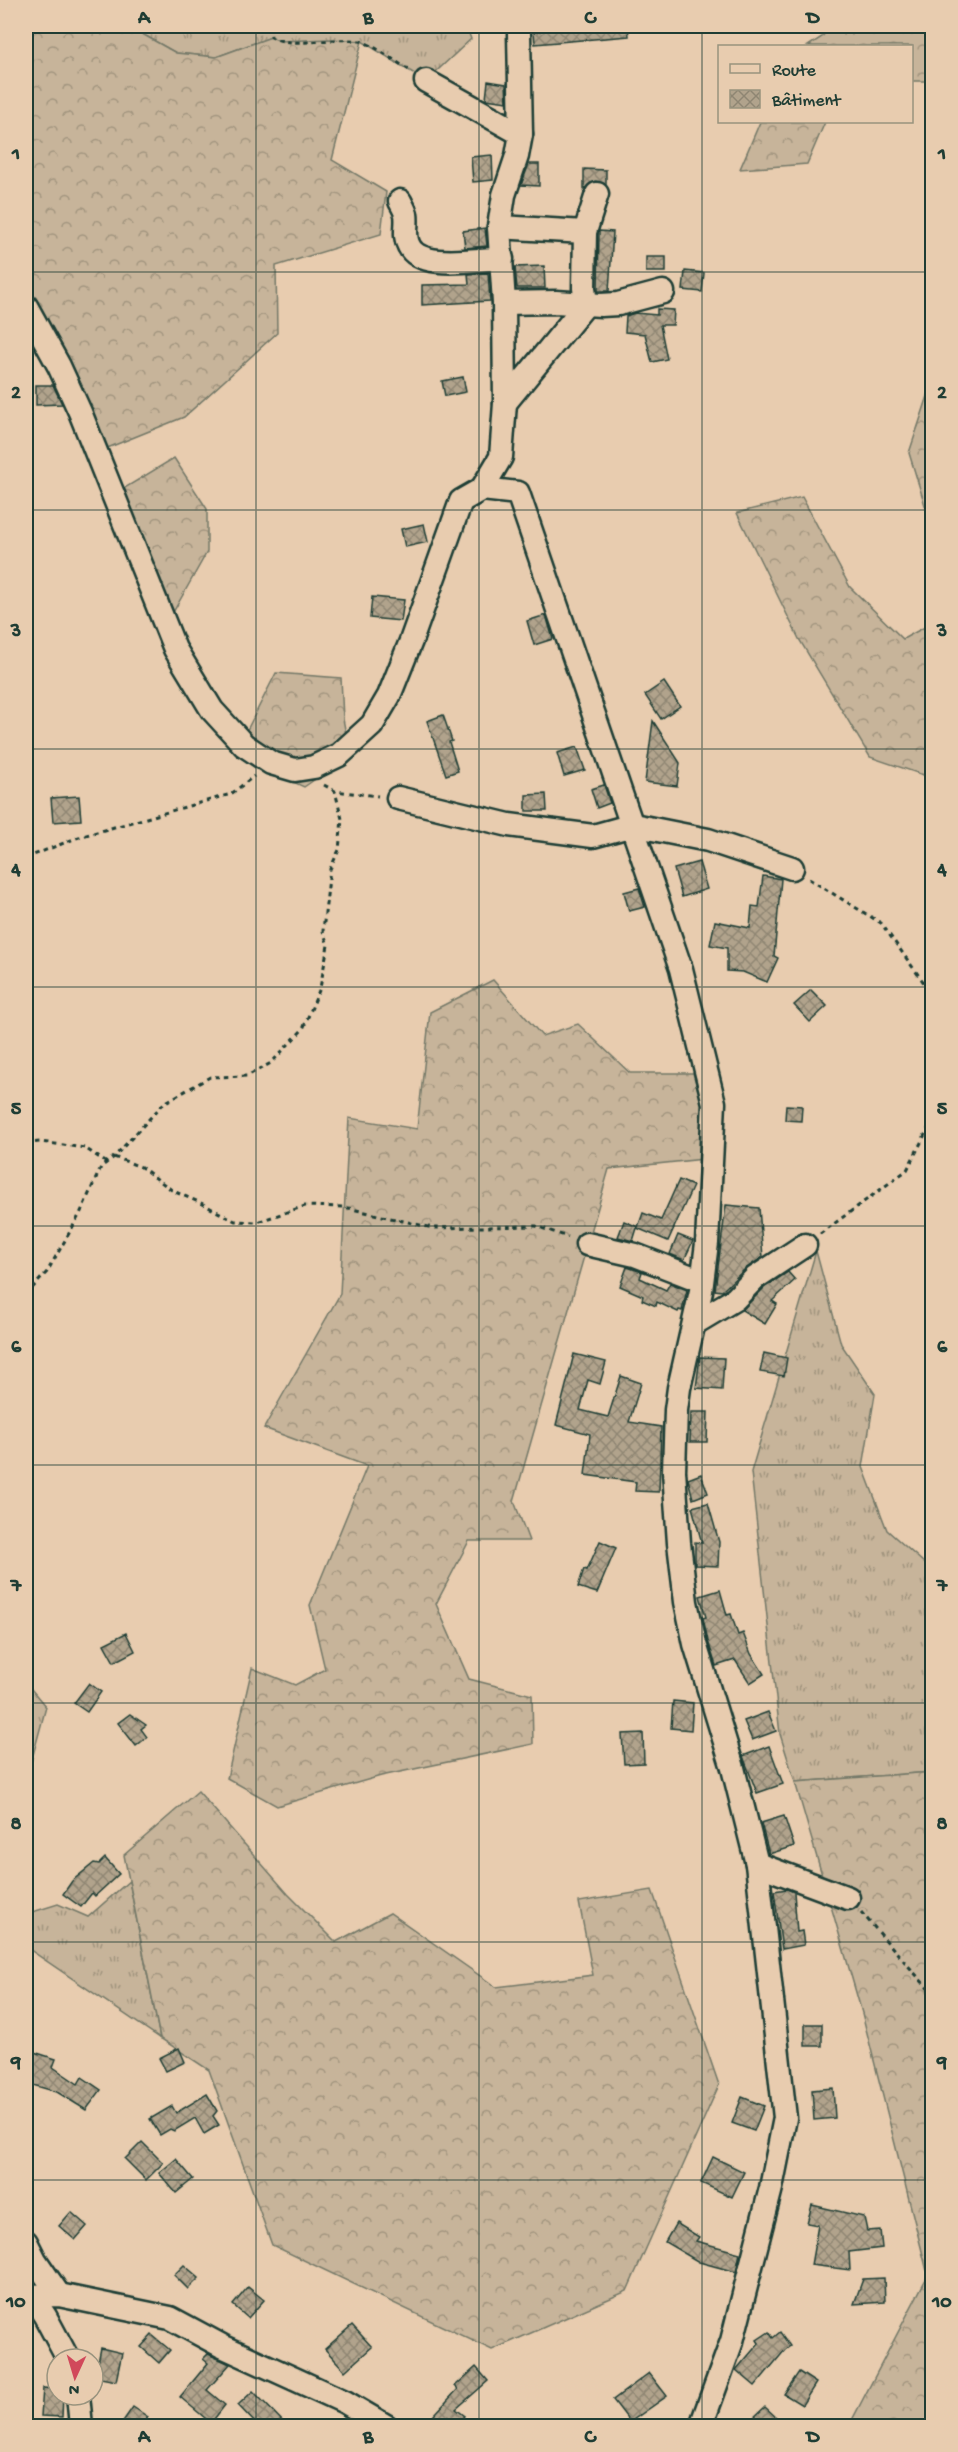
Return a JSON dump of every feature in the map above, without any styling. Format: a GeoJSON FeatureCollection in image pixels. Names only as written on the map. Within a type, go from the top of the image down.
{"type":"FeatureCollection","features":[{"type":"Feature","properties":{"kind":"street"},"geometry":{"type":"LineString","coordinates":[[26,306],[59,366],[80,412],[175,649],[212,710],[244,745],[271,763],[295,770],[314,767],[339,755],[372,725],[389,696],[411,641],[460,501],[482,489],[501,458],[505,403],[504,303],[499,227],[506,188],[517,156],[520,134],[519,34]]}},
{"type":"Feature","properties":{"kind":"street"},"geometry":{"type":"LineString","coordinates":[[426,81],[520,134]]}},
{"type":"Feature","properties":{"kind":"street"},"geometry":{"type":"LineString","coordinates":[[505,403],[586,304],[585,232],[597,194]]}},
{"type":"Feature","properties":{"kind":"street"},"geometry":{"type":"LineString","coordinates":[[400,201],[406,214],[405,232],[409,248],[421,257],[438,262],[502,259]]}},
{"type":"Feature","properties":{"kind":"street"},"geometry":{"type":"LineString","coordinates":[[499,227],[585,232]]}},
{"type":"Feature","properties":{"kind":"street"},"geometry":{"type":"LineString","coordinates":[[504,303],[618,304],[663,292]]}},
{"type":"Feature","properties":{"kind":"street"},"geometry":{"type":"LineString","coordinates":[[482,489],[518,493],[681,969],[714,1103],[702,1281],[676,1410],[674,1471],[679,1543],[695,1644],[733,1768],[757,1864],[785,2118],[771,2188],[732,2341],[701,2427]]}},
{"type":"Feature","properties":{"kind":"street"},"geometry":{"type":"LineString","coordinates":[[398,798],[509,825],[593,836],[633,825],[708,840],[792,868]]}},
{"type":"Feature","properties":{"kind":"street"},"geometry":{"type":"LineString","coordinates":[[587,1244],[635,1255],[702,1281]]}},
{"type":"Feature","properties":{"kind":"street"},"geometry":{"type":"LineString","coordinates":[[695,1323],[735,1299],[755,1278],[805,1245]]}},
{"type":"Feature","properties":{"kind":"street"},"geometry":{"type":"LineString","coordinates":[[757,1864],[848,1898]]}},
{"type":"Feature","properties":{"kind":"street"},"geometry":{"type":"LineString","coordinates":[[26,2241],[35,2260],[59,2295]]}},
{"type":"Feature","properties":{"kind":"street"},"geometry":{"type":"LineString","coordinates":[[28,2295],[59,2295],[170,2318],[222,2346],[345,2402],[386,2427]]}},
{"type":"Feature","properties":{"kind":"street"},"geometry":{"type":"LineString","coordinates":[[28,2295],[50,2325],[62,2347]]}},
{"type":"Feature","properties":{"kind":"street"},"geometry":{"type":"LineString","coordinates":[[79,2407],[81,2427]]}},
{"type":"Feature","properties":{"kind":"path"},"geometry":{"type":"LineString","coordinates":[[270,26],[271,37],[280,41],[330,39],[362,41],[426,81]]}},
{"type":"Feature","properties":{"kind":"path"},"geometry":{"type":"LineString","coordinates":[[26,858],[79,837],[231,794],[271,763]]}},
{"type":"Feature","properties":{"kind":"path"},"geometry":{"type":"LineString","coordinates":[[295,770],[336,791],[398,798]]}},
{"type":"Feature","properties":{"kind":"path"},"geometry":{"type":"LineString","coordinates":[[26,1295],[47,1272],[80,1214],[101,1167],[114,1157],[164,1103],[210,1077],[247,1076],[270,1063],[303,1029],[320,988],[328,945],[323,931],[330,869],[339,850],[342,819],[336,791]]}},
{"type":"Feature","properties":{"kind":"path"},"geometry":{"type":"LineString","coordinates":[[792,868],[881,923],[933,994]]}},
{"type":"Feature","properties":{"kind":"path"},"geometry":{"type":"LineString","coordinates":[[805,1245],[907,1170],[933,1121]]}},
{"type":"Feature","properties":{"kind":"path"},"geometry":{"type":"LineString","coordinates":[[26,1143],[42,1142],[85,1148],[107,1162]]}},
{"type":"Feature","properties":{"kind":"path"},"geometry":{"type":"LineString","coordinates":[[114,1157],[141,1167],[173,1191],[235,1221],[257,1222],[305,1206],[344,1207],[434,1228],[536,1226],[587,1244]]}},
{"type":"Feature","properties":{"kind":"path"},"geometry":{"type":"LineString","coordinates":[[848,1898],[933,1993]]}},
{"type":"Feature","properties":{"kind":"green space"},"geometry":{"type":"Polygon","coordinates":[[[26,26],[128,26],[176,53],[216,57],[271,37],[280,41],[330,39],[362,41],[332,160],[386,192],[381,234],[276,266],[277,333],[184,417],[95,453],[26,306],[26,26]]]}},
{"type":"Feature","properties":{"kind":"green space"},"geometry":{"type":"Polygon","coordinates":[[[128,26],[466,26],[471,39],[426,81],[362,41],[280,41],[271,37],[216,57],[176,53],[128,26]]]}},
{"type":"Feature","properties":{"kind":"green space"},"geometry":{"type":"Polygon","coordinates":[[[830,26],[932,26],[932,81],[913,81],[913,45],[810,45],[822,37],[830,26]]]}},
{"type":"Feature","properties":{"kind":"green space"},"geometry":{"type":"Polygon","coordinates":[[[760,123],[825,123],[807,164],[740,169],[760,123]]]}},
{"type":"Feature","properties":{"kind":"green space"},"geometry":{"type":"Polygon","coordinates":[[[932,384],[932,528],[909,453],[932,384]]]}},
{"type":"Feature","properties":{"kind":"green space"},"geometry":{"type":"Polygon","coordinates":[[[174,458],[207,509],[207,552],[162,632],[113,495],[174,458]]]}},
{"type":"Feature","properties":{"kind":"green space"},"geometry":{"type":"Polygon","coordinates":[[[802,497],[850,587],[903,639],[932,623],[932,778],[870,757],[799,639],[737,513],[802,497]]]}},
{"type":"Feature","properties":{"kind":"green space"},"geometry":{"type":"Polygon","coordinates":[[[276,673],[341,678],[343,719],[350,755],[304,787],[272,772],[231,741],[248,728],[276,673]]]}},
{"type":"Feature","properties":{"kind":"green space"},"geometry":{"type":"Polygon","coordinates":[[[493,980],[542,1036],[578,1024],[630,1073],[693,1073],[705,1115],[713,1158],[609,1169],[514,1501],[529,1541],[469,1541],[436,1604],[469,1679],[532,1695],[533,1744],[381,1776],[277,1806],[227,1778],[252,1668],[295,1685],[325,1669],[310,1605],[367,1466],[264,1428],[340,1294],[349,1118],[417,1129],[430,1012],[493,980]]]}},
{"type":"Feature","properties":{"kind":"green space"},"geometry":{"type":"Polygon","coordinates":[[[816,1251],[841,1344],[875,1394],[863,1467],[887,1530],[932,1570],[932,1772],[795,1782],[780,1734],[751,1472],[816,1251]]]}},
{"type":"Feature","properties":{"kind":"green space"},"geometry":{"type":"Polygon","coordinates":[[[26,1683],[46,1707],[26,1781],[26,1683]]]}},
{"type":"Feature","properties":{"kind":"green space"},"geometry":{"type":"Polygon","coordinates":[[[932,1772],[932,2426],[846,2426],[852,2420],[928,2275],[862,2013],[795,1782],[932,1772]]]}},
{"type":"Feature","properties":{"kind":"green space"},"geometry":{"type":"Polygon","coordinates":[[[198,1791],[288,1894],[336,1942],[390,1913],[496,1987],[593,1975],[579,1902],[652,1890],[719,2085],[627,2291],[492,2350],[272,2245],[209,2070],[160,2038],[124,1855],[198,1791]]]}},
{"type":"Feature","properties":{"kind":"green space"},"geometry":{"type":"Polygon","coordinates":[[[129,1881],[160,2038],[26,1947],[26,1914],[58,1904],[88,1917],[129,1881]]]}},
{"type":"Feature","properties":{"kind":"building"},"geometry":{"type":"Polygon","coordinates":[[[540,26],[563,26],[563,28],[628,26],[629,36],[535,44],[534,32],[540,31],[540,26]]]}},
{"type":"Feature","properties":{"kind":"building"},"geometry":{"type":"Polygon","coordinates":[[[488,81],[506,84],[507,102],[486,99],[488,81]]]}},
{"type":"Feature","properties":{"kind":"building"},"geometry":{"type":"Polygon","coordinates":[[[492,155],[493,180],[473,182],[471,157],[492,155]]]}},
{"type":"Feature","properties":{"kind":"building"},"geometry":{"type":"Polygon","coordinates":[[[529,164],[539,164],[539,186],[521,185],[529,164]]]}},
{"type":"Feature","properties":{"kind":"building"},"geometry":{"type":"Polygon","coordinates":[[[584,169],[606,170],[606,184],[595,181],[584,189],[584,169]]]}},
{"type":"Feature","properties":{"kind":"building"},"geometry":{"type":"Polygon","coordinates":[[[485,228],[487,246],[465,248],[463,231],[485,228]]]}},
{"type":"Feature","properties":{"kind":"building"},"geometry":{"type":"Polygon","coordinates":[[[599,231],[613,232],[609,291],[598,291],[599,231]]]}},
{"type":"Feature","properties":{"kind":"building"},"geometry":{"type":"Polygon","coordinates":[[[646,257],[666,257],[666,272],[646,272],[646,257]]]}},
{"type":"Feature","properties":{"kind":"building"},"geometry":{"type":"Polygon","coordinates":[[[544,266],[545,288],[517,288],[515,267],[544,266]]]}},
{"type":"Feature","properties":{"kind":"building"},"geometry":{"type":"Polygon","coordinates":[[[685,271],[704,273],[702,292],[683,290],[685,271]]]}},
{"type":"Feature","properties":{"kind":"building"},"geometry":{"type":"Polygon","coordinates":[[[488,273],[490,301],[422,305],[422,285],[469,284],[468,274],[488,273]]]}},
{"type":"Feature","properties":{"kind":"building"},"geometry":{"type":"Polygon","coordinates":[[[657,309],[674,310],[673,325],[660,325],[667,359],[652,362],[645,334],[625,332],[626,316],[635,313],[657,315],[657,309]]]}},
{"type":"Feature","properties":{"kind":"building"},"geometry":{"type":"Polygon","coordinates":[[[463,377],[466,392],[445,396],[442,381],[463,377]]]}},
{"type":"Feature","properties":{"kind":"building"},"geometry":{"type":"Polygon","coordinates":[[[36,385],[53,385],[62,404],[36,405],[36,385]]]}},
{"type":"Feature","properties":{"kind":"building"},"geometry":{"type":"Polygon","coordinates":[[[424,524],[428,542],[405,547],[401,529],[424,524]]]}},
{"type":"Feature","properties":{"kind":"building"},"geometry":{"type":"Polygon","coordinates":[[[372,597],[404,600],[401,621],[370,618],[372,597]]]}},
{"type":"Feature","properties":{"kind":"building"},"geometry":{"type":"Polygon","coordinates":[[[546,615],[553,639],[534,645],[527,621],[546,615]]]}},
{"type":"Feature","properties":{"kind":"building"},"geometry":{"type":"Polygon","coordinates":[[[664,682],[680,706],[661,719],[645,695],[664,682]]]}},
{"type":"Feature","properties":{"kind":"building"},"geometry":{"type":"Polygon","coordinates":[[[443,715],[452,741],[449,742],[458,771],[446,775],[427,721],[443,715]]]}},
{"type":"Feature","properties":{"kind":"building"},"geometry":{"type":"Polygon","coordinates":[[[653,721],[680,763],[677,786],[645,782],[653,721]]]}},
{"type":"Feature","properties":{"kind":"building"},"geometry":{"type":"Polygon","coordinates":[[[577,747],[585,770],[564,776],[557,753],[577,747]]]}},
{"type":"Feature","properties":{"kind":"building"},"geometry":{"type":"Polygon","coordinates":[[[604,785],[610,803],[597,808],[591,789],[604,785]]]}},
{"type":"Feature","properties":{"kind":"building"},"geometry":{"type":"Polygon","coordinates":[[[546,794],[547,811],[526,811],[526,795],[546,794]]]}},
{"type":"Feature","properties":{"kind":"building"},"geometry":{"type":"Polygon","coordinates":[[[79,796],[81,820],[53,822],[51,798],[79,796]]]}},
{"type":"Feature","properties":{"kind":"building"},"geometry":{"type":"Polygon","coordinates":[[[699,862],[707,889],[682,897],[674,869],[699,862]]]}},
{"type":"Feature","properties":{"kind":"building"},"geometry":{"type":"Polygon","coordinates":[[[763,876],[781,879],[774,956],[778,958],[767,982],[743,972],[727,971],[727,948],[710,945],[715,921],[750,928],[752,906],[759,907],[763,876]]]}},
{"type":"Feature","properties":{"kind":"building"},"geometry":{"type":"Polygon","coordinates":[[[639,888],[645,907],[629,911],[624,892],[639,888]]]}},
{"type":"Feature","properties":{"kind":"building"},"geometry":{"type":"Polygon","coordinates":[[[811,990],[827,1006],[810,1022],[794,1005],[811,990]]]}},
{"type":"Feature","properties":{"kind":"building"},"geometry":{"type":"Polygon","coordinates":[[[786,1105],[802,1106],[801,1121],[785,1120],[786,1105]]]}},
{"type":"Feature","properties":{"kind":"building"},"geometry":{"type":"Polygon","coordinates":[[[679,1180],[693,1186],[668,1241],[637,1228],[633,1241],[618,1237],[624,1221],[638,1227],[643,1213],[661,1220],[679,1180]]]}},
{"type":"Feature","properties":{"kind":"building"},"geometry":{"type":"Polygon","coordinates":[[[726,1205],[759,1208],[763,1257],[745,1269],[722,1291],[715,1290],[726,1205]]]}},
{"type":"Feature","properties":{"kind":"building"},"geometry":{"type":"Polygon","coordinates":[[[678,1235],[693,1241],[684,1260],[670,1254],[678,1235]]]}},
{"type":"Feature","properties":{"kind":"building"},"geometry":{"type":"Polygon","coordinates":[[[627,1267],[642,1272],[640,1278],[666,1290],[670,1283],[687,1290],[682,1311],[678,1312],[657,1302],[656,1306],[642,1300],[643,1296],[620,1286],[627,1267]]]}},
{"type":"Feature","properties":{"kind":"building"},"geometry":{"type":"Polygon","coordinates":[[[788,1272],[795,1280],[772,1301],[777,1304],[765,1324],[742,1310],[764,1288],[788,1272]]]}},
{"type":"Feature","properties":{"kind":"building"},"geometry":{"type":"Polygon","coordinates":[[[764,1353],[787,1358],[784,1376],[760,1372],[764,1353]]]}},
{"type":"Feature","properties":{"kind":"building"},"geometry":{"type":"Polygon","coordinates":[[[574,1354],[606,1362],[600,1384],[588,1380],[580,1410],[608,1417],[621,1376],[641,1383],[629,1422],[661,1427],[659,1492],[635,1491],[636,1482],[585,1475],[590,1434],[556,1425],[574,1354]]]}},
{"type":"Feature","properties":{"kind":"building"},"geometry":{"type":"Polygon","coordinates":[[[700,1357],[724,1358],[722,1390],[696,1388],[700,1357]]]}},
{"type":"Feature","properties":{"kind":"building"},"geometry":{"type":"Polygon","coordinates":[[[691,1412],[708,1412],[707,1442],[690,1442],[691,1412]]]}},
{"type":"Feature","properties":{"kind":"building"},"geometry":{"type":"Polygon","coordinates":[[[701,1474],[708,1493],[693,1499],[688,1479],[701,1474]]]}},
{"type":"Feature","properties":{"kind":"building"},"geometry":{"type":"Polygon","coordinates":[[[708,1503],[719,1542],[718,1566],[695,1565],[695,1542],[702,1543],[692,1507],[708,1503]]]}},
{"type":"Feature","properties":{"kind":"building"},"geometry":{"type":"Polygon","coordinates":[[[600,1541],[616,1548],[597,1593],[578,1587],[584,1569],[587,1570],[600,1541]]]}},
{"type":"Feature","properties":{"kind":"building"},"geometry":{"type":"Polygon","coordinates":[[[720,1590],[727,1615],[731,1614],[738,1635],[743,1633],[751,1654],[764,1674],[750,1683],[735,1660],[716,1666],[708,1641],[703,1618],[706,1617],[700,1596],[720,1590]]]}},
{"type":"Feature","properties":{"kind":"building"},"geometry":{"type":"Polygon","coordinates":[[[126,1633],[135,1651],[114,1662],[104,1644],[126,1633]]]}},
{"type":"Feature","properties":{"kind":"building"},"geometry":{"type":"Polygon","coordinates":[[[89,1683],[101,1692],[87,1712],[74,1703],[89,1683]]]}},
{"type":"Feature","properties":{"kind":"building"},"geometry":{"type":"Polygon","coordinates":[[[673,1701],[693,1703],[691,1730],[671,1728],[673,1701]]]}},
{"type":"Feature","properties":{"kind":"building"},"geometry":{"type":"Polygon","coordinates":[[[768,1712],[776,1731],[752,1740],[744,1721],[768,1712]]]}},
{"type":"Feature","properties":{"kind":"building"},"geometry":{"type":"Polygon","coordinates":[[[130,1714],[146,1725],[141,1729],[147,1737],[136,1746],[118,1723],[130,1714]]]}},
{"type":"Feature","properties":{"kind":"building"},"geometry":{"type":"Polygon","coordinates":[[[643,1733],[644,1763],[624,1764],[622,1734],[643,1733]]]}},
{"type":"Feature","properties":{"kind":"building"},"geometry":{"type":"Polygon","coordinates":[[[769,1746],[783,1784],[757,1793],[743,1756],[769,1746]]]}},
{"type":"Feature","properties":{"kind":"building"},"geometry":{"type":"Polygon","coordinates":[[[784,1816],[794,1846],[769,1854],[761,1823],[784,1816]]]}},
{"type":"Feature","properties":{"kind":"building"},"geometry":{"type":"Polygon","coordinates":[[[105,1858],[119,1874],[95,1896],[92,1893],[81,1907],[63,1894],[72,1881],[94,1863],[99,1864],[105,1858]]]}},
{"type":"Feature","properties":{"kind":"building"},"geometry":{"type":"Polygon","coordinates":[[[787,1889],[794,1892],[797,1932],[802,1931],[804,1945],[782,1949],[774,1891],[787,1889]]]}},
{"type":"Feature","properties":{"kind":"building"},"geometry":{"type":"Polygon","coordinates":[[[805,2024],[822,2024],[822,2046],[805,2046],[805,2024]]]}},
{"type":"Feature","properties":{"kind":"building"},"geometry":{"type":"Polygon","coordinates":[[[179,2048],[185,2062],[166,2071],[159,2058],[179,2048]]]}},
{"type":"Feature","properties":{"kind":"building"},"geometry":{"type":"Polygon","coordinates":[[[34,2052],[56,2059],[53,2067],[78,2084],[82,2077],[101,2090],[86,2110],[57,2092],[26,2083],[34,2052]]]}},
{"type":"Feature","properties":{"kind":"building"},"geometry":{"type":"Polygon","coordinates":[[[833,2088],[835,2118],[814,2120],[812,2090],[833,2088]]]}},
{"type":"Feature","properties":{"kind":"building"},"geometry":{"type":"Polygon","coordinates":[[[207,2094],[217,2111],[213,2116],[219,2125],[204,2134],[195,2118],[174,2131],[170,2129],[160,2135],[150,2119],[172,2106],[176,2113],[207,2094]]]}},
{"type":"Feature","properties":{"kind":"building"},"geometry":{"type":"Polygon","coordinates":[[[742,2097],[764,2106],[754,2131],[732,2123],[742,2097]]]}},
{"type":"Feature","properties":{"kind":"building"},"geometry":{"type":"Polygon","coordinates":[[[142,2142],[163,2163],[146,2180],[125,2159],[142,2142]]]}},
{"type":"Feature","properties":{"kind":"building"},"geometry":{"type":"Polygon","coordinates":[[[713,2157],[744,2172],[732,2197],[701,2183],[713,2157]]]}},
{"type":"Feature","properties":{"kind":"building"},"geometry":{"type":"Polygon","coordinates":[[[176,2159],[193,2179],[176,2193],[159,2173],[176,2159]]]}},
{"type":"Feature","properties":{"kind":"building"},"geometry":{"type":"Polygon","coordinates":[[[812,2205],[864,2217],[867,2231],[880,2230],[882,2248],[849,2252],[850,2270],[811,2265],[818,2225],[807,2223],[812,2205]]]}},
{"type":"Feature","properties":{"kind":"building"},"geometry":{"type":"Polygon","coordinates":[[[71,2212],[87,2226],[75,2240],[59,2226],[71,2212]]]}},
{"type":"Feature","properties":{"kind":"building"},"geometry":{"type":"Polygon","coordinates":[[[676,2223],[699,2237],[696,2241],[740,2253],[736,2272],[699,2262],[665,2242],[676,2223]]]}},
{"type":"Feature","properties":{"kind":"building"},"geometry":{"type":"Polygon","coordinates":[[[184,2265],[199,2278],[188,2289],[174,2275],[184,2265]]]}},
{"type":"Feature","properties":{"kind":"building"},"geometry":{"type":"Polygon","coordinates":[[[884,2278],[885,2302],[854,2304],[863,2279],[884,2278]]]}},
{"type":"Feature","properties":{"kind":"building"},"geometry":{"type":"Polygon","coordinates":[[[248,2287],[264,2300],[248,2318],[233,2305],[248,2287]]]}},
{"type":"Feature","properties":{"kind":"building"},"geometry":{"type":"Polygon","coordinates":[[[352,2325],[372,2347],[345,2371],[325,2349],[352,2325]]]}},
{"type":"Feature","properties":{"kind":"building"},"geometry":{"type":"Polygon","coordinates":[[[769,2332],[773,2338],[780,2332],[790,2346],[755,2386],[736,2370],[759,2343],[757,2340],[769,2332]]]}},
{"type":"Feature","properties":{"kind":"building"},"geometry":{"type":"Polygon","coordinates":[[[152,2335],[170,2350],[159,2363],[141,2347],[152,2335]]]}},
{"type":"Feature","properties":{"kind":"building"},"geometry":{"type":"Polygon","coordinates":[[[105,2349],[122,2353],[116,2381],[105,2379],[105,2349]]]}},
{"type":"Feature","properties":{"kind":"building"},"geometry":{"type":"Polygon","coordinates":[[[208,2354],[230,2364],[207,2390],[225,2405],[211,2423],[180,2397],[208,2363],[203,2359],[208,2354]]]}},
{"type":"Feature","properties":{"kind":"building"},"geometry":{"type":"Polygon","coordinates":[[[476,2367],[488,2381],[456,2409],[465,2416],[457,2427],[423,2427],[458,2389],[455,2386],[476,2367]]]}},
{"type":"Feature","properties":{"kind":"building"},"geometry":{"type":"Polygon","coordinates":[[[799,2372],[816,2383],[802,2405],[784,2394],[799,2372]]]}},
{"type":"Feature","properties":{"kind":"building"},"geometry":{"type":"Polygon","coordinates":[[[649,2373],[667,2396],[630,2422],[613,2400],[649,2373]]]}},
{"type":"Feature","properties":{"kind":"building"},"geometry":{"type":"Polygon","coordinates":[[[43,2388],[45,2388],[45,2407],[62,2407],[62,2417],[41,2416],[43,2388]]]}},
{"type":"Feature","properties":{"kind":"building"},"geometry":{"type":"Polygon","coordinates":[[[253,2391],[288,2427],[259,2427],[238,2405],[253,2391]]]}},
{"type":"Feature","properties":{"kind":"building"},"geometry":{"type":"Polygon","coordinates":[[[133,2407],[148,2417],[142,2427],[119,2427],[133,2407]]]}},
{"type":"Feature","properties":{"kind":"building"},"geometry":{"type":"Polygon","coordinates":[[[765,2407],[777,2418],[769,2427],[760,2427],[752,2419],[765,2407]]]}}]}
